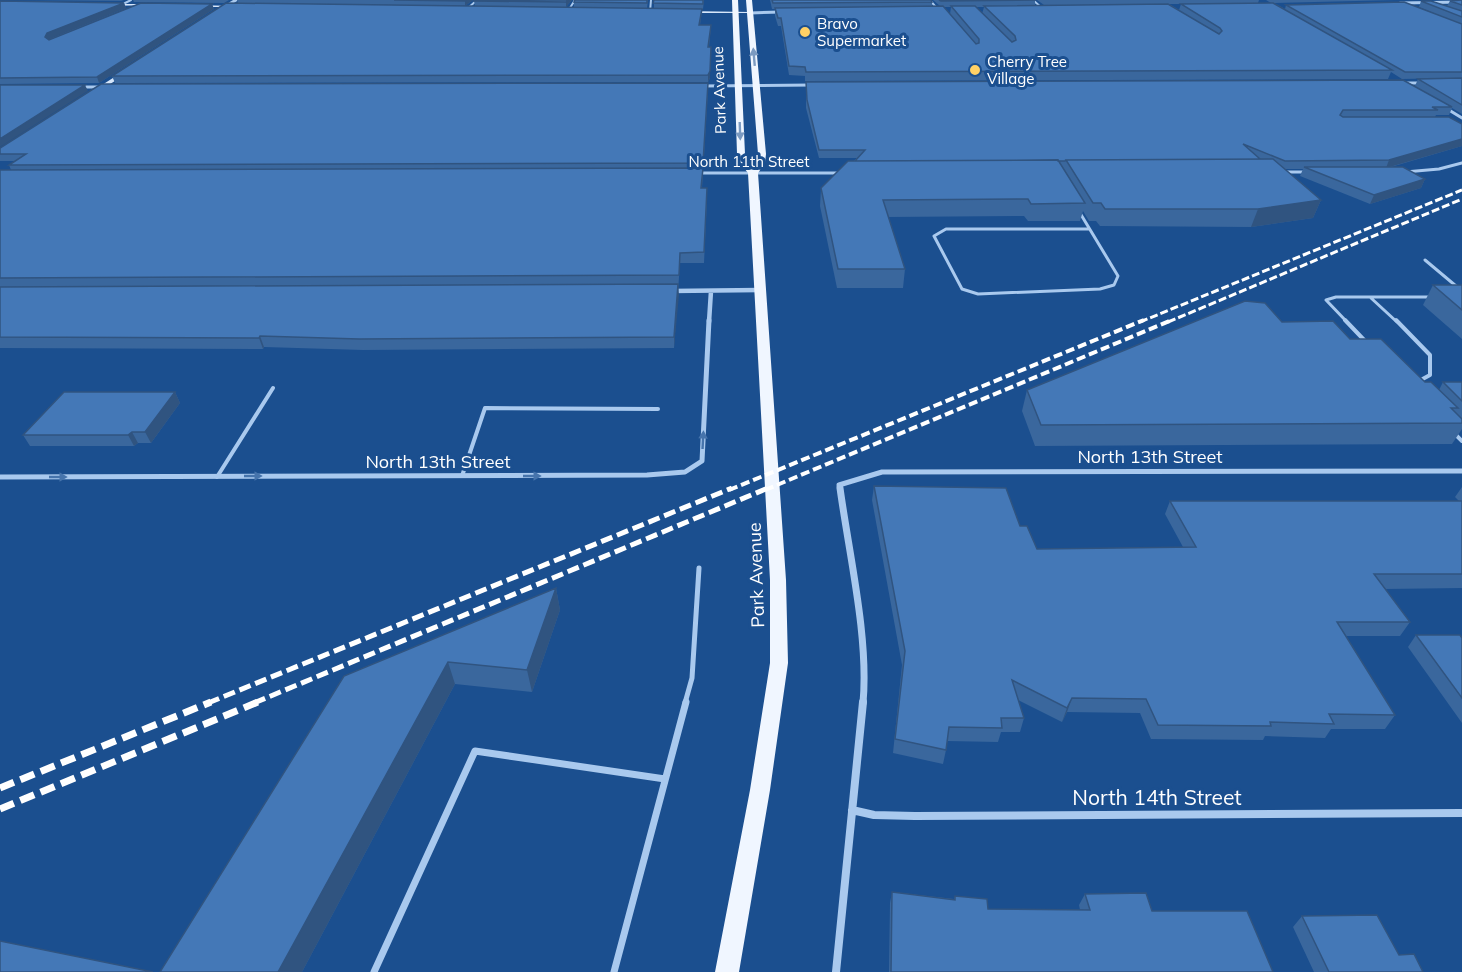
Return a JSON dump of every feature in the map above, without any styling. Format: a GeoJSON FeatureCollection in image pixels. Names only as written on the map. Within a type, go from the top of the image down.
{"type":"FeatureCollection","features":[{"type":"Feature","properties":{"kind":"main road","name":"Park Avenue"},"geometry":{"type":"LineString","coordinates":[[727,972],[760,790],[778,672],[779,609],[753,173],[745,164],[741,154],[735,0]]}},
{"type":"Feature","properties":{"kind":"main road","name":"Park Avenue"},"geometry":{"type":"LineString","coordinates":[[749,0],[762,154],[761,163],[753,173]]}},
{"type":"Feature","properties":{"kind":"street"},"geometry":{"type":"LineString","coordinates":[[216,13],[236,0]]}},
{"type":"Feature","properties":{"kind":"street"},"geometry":{"type":"LineString","coordinates":[[1400,3],[1462,2]]}},
{"type":"Feature","properties":{"kind":"street"},"geometry":{"type":"LineString","coordinates":[[99,5],[154,5]]}},
{"type":"Feature","properties":{"kind":"street"},"geometry":{"type":"LineString","coordinates":[[190,6],[249,7]]}},
{"type":"Feature","properties":{"kind":"street"},"geometry":{"type":"LineString","coordinates":[[456,9],[478,9]]}},
{"type":"Feature","properties":{"kind":"street"},"geometry":{"type":"LineString","coordinates":[[1031,10],[1043,9]]}},
{"type":"Feature","properties":{"kind":"street"},"geometry":{"type":"LineString","coordinates":[[556,10],[579,11]]}},
{"type":"Feature","properties":{"kind":"street"},"geometry":{"type":"LineString","coordinates":[[638,11],[661,12]]}},
{"type":"Feature","properties":{"kind":"street"},"geometry":{"type":"LineString","coordinates":[[927,11],[941,11]]}},
{"type":"Feature","properties":{"kind":"street"},"geometry":{"type":"LineString","coordinates":[[682,12],[785,12]]}},
{"type":"Feature","properties":{"kind":"street"},"geometry":{"type":"LineString","coordinates":[[83,99],[130,68]]}},
{"type":"Feature","properties":{"kind":"street"},"geometry":{"type":"LineString","coordinates":[[1392,77],[1413,89]]}},
{"type":"Feature","properties":{"kind":"street"},"geometry":{"type":"LineString","coordinates":[[1393,83],[1426,82]]}},
{"type":"Feature","properties":{"kind":"street"},"geometry":{"type":"LineString","coordinates":[[691,86],[814,85]]}},
{"type":"Feature","properties":{"kind":"street"},"geometry":{"type":"LineString","coordinates":[[68,87],[114,87]]}},
{"type":"Feature","properties":{"kind":"street"},"geometry":{"type":"LineString","coordinates":[[1442,106],[1462,118]]}},
{"type":"Feature","properties":{"kind":"street"},"geometry":{"type":"LineString","coordinates":[[1394,172],[1439,169],[1462,164]]}},
{"type":"Feature","properties":{"kind":"street"},"geometry":{"type":"LineString","coordinates":[[1277,172],[1312,172]]}},
{"type":"Feature","properties":{"kind":"street","name":"North 11th Street"},"geometry":{"type":"LineString","coordinates":[[693,173],[846,173]]}},
{"type":"Feature","properties":{"kind":"street"},"geometry":{"type":"LineString","coordinates":[[664,291],[760,290]]}},
{"type":"Feature","properties":{"kind":"street","name":"North 13th Street"},"geometry":{"type":"LineString","coordinates":[[0,477],[647,475],[669,474],[698,467],[702,461],[711,291]]}},
{"type":"Feature","properties":{"kind":"street","name":"North 13th Street"},"geometry":{"type":"LineString","coordinates":[[852,810],[865,679],[861,634],[839,485],[882,472],[1462,471]]}},
{"type":"Feature","properties":{"kind":"street"},"geometry":{"type":"LineString","coordinates":[[836,972],[852,810]]}},
{"type":"Feature","properties":{"kind":"street","name":"North 14th Street"},"geometry":{"type":"LineString","coordinates":[[852,810],[874,815],[915,816],[1462,813]]}},
{"type":"Feature","properties":{"kind":"lane"},"geometry":{"type":"LineString","coordinates":[[121,5],[131,0]]}},
{"type":"Feature","properties":{"kind":"lane"},"geometry":{"type":"LineString","coordinates":[[467,9],[477,0]]}},
{"type":"Feature","properties":{"kind":"lane"},"geometry":{"type":"LineString","coordinates":[[568,10],[575,0]]}},
{"type":"Feature","properties":{"kind":"lane"},"geometry":{"type":"LineString","coordinates":[[650,12],[651,0]]}},
{"type":"Feature","properties":{"kind":"lane"},"geometry":{"type":"LineString","coordinates":[[930,0],[941,11]]}},
{"type":"Feature","properties":{"kind":"lane"},"geometry":{"type":"LineString","coordinates":[[1033,0],[1043,9]]}},
{"type":"Feature","properties":{"kind":"lane"},"geometry":{"type":"LineString","coordinates":[[1400,3],[1409,7]]}},
{"type":"Feature","properties":{"kind":"lane"},"geometry":{"type":"LineString","coordinates":[[1427,3],[1436,6]]}},
{"type":"Feature","properties":{"kind":"lane"},"geometry":{"type":"LineString","coordinates":[[130,11],[142,5]]}},
{"type":"Feature","properties":{"kind":"lane"},"geometry":{"type":"LineString","coordinates":[[1078,210],[1118,276],[1114,285],[1100,290],[978,294],[962,289],[934,237],[946,229],[1089,229]]}},
{"type":"Feature","properties":{"kind":"lane"},"geometry":{"type":"LineString","coordinates":[[1425,260],[1462,291]]}},
{"type":"Feature","properties":{"kind":"lane"},"geometry":{"type":"LineString","coordinates":[[1371,347],[1326,300],[1336,297],[1439,297]]}},
{"type":"Feature","properties":{"kind":"lane"},"geometry":{"type":"LineString","coordinates":[[1370,297],[1430,355],[1430,375],[1416,383]]}},
{"type":"Feature","properties":{"kind":"lane"},"geometry":{"type":"LineString","coordinates":[[217,477],[273,388]]}},
{"type":"Feature","properties":{"kind":"lane"},"geometry":{"type":"LineString","coordinates":[[462,476],[485,408],[658,409]]}},
{"type":"Feature","properties":{"kind":"lane"},"geometry":{"type":"LineString","coordinates":[[1446,425],[1462,441]]}},
{"type":"Feature","properties":{"kind":"lane"},"geometry":{"type":"LineString","coordinates":[[614,972],[692,678],[699,568]]}},
{"type":"Feature","properties":{"kind":"lane"},"geometry":{"type":"LineString","coordinates":[[374,972],[475,751],[665,779]]}},
{"type":"Feature","properties":{"kind":"building"},"geometry":{"type":"Polygon","coordinates":[[[394,0],[466,0],[465,1],[394,0]]]}},
{"type":"Feature","properties":{"kind":"building"},"geometry":{"type":"Polygon","coordinates":[[[475,0],[568,0],[566,2],[475,0]]]}},
{"type":"Feature","properties":{"kind":"building"},"geometry":{"type":"Polygon","coordinates":[[[575,0],[647,0],[647,3],[574,2],[575,0]]]}},
{"type":"Feature","properties":{"kind":"building"},"geometry":{"type":"Polygon","coordinates":[[[654,0],[703,0],[703,4],[653,3],[654,0]]]}},
{"type":"Feature","properties":{"kind":"building"},"geometry":{"type":"Polygon","coordinates":[[[772,0],[931,0],[932,2],[773,3],[772,0]]]}},
{"type":"Feature","properties":{"kind":"building"},"geometry":{"type":"Polygon","coordinates":[[[939,0],[1036,0],[941,1],[939,0]]]}},
{"type":"Feature","properties":{"kind":"building"},"geometry":{"type":"Polygon","coordinates":[[[1461,0],[1462,5],[1450,1],[1461,0]]]}},
{"type":"Feature","properties":{"kind":"building"},"geometry":{"type":"Polygon","coordinates":[[[0,1],[124,3],[47,33],[45,37],[49,40],[141,3],[212,4],[97,77],[0,78],[0,1]]]}},
{"type":"Feature","properties":{"kind":"building"},"geometry":{"type":"Polygon","coordinates":[[[1421,1],[1431,1],[1462,11],[1462,17],[1421,1]]]}},
{"type":"Feature","properties":{"kind":"building"},"geometry":{"type":"Polygon","coordinates":[[[1404,2],[1462,24],[1462,72],[1405,72],[1286,5],[1404,2]]]}},
{"type":"Feature","properties":{"kind":"building"},"geometry":{"type":"Polygon","coordinates":[[[226,3],[702,9],[699,25],[711,25],[708,47],[711,47],[710,71],[708,75],[112,76],[226,3]]]}},
{"type":"Feature","properties":{"kind":"building"},"geometry":{"type":"Polygon","coordinates":[[[1273,3],[1392,70],[806,72],[805,67],[789,66],[781,18],[778,18],[775,8],[943,6],[976,44],[979,43],[979,39],[951,6],[975,6],[1012,42],[1016,40],[1015,36],[984,6],[1168,4],[1219,34],[1222,31],[1220,28],[1181,4],[1273,3]]]}},
{"type":"Feature","properties":{"kind":"building"},"geometry":{"type":"Polygon","coordinates":[[[1462,78],[1462,105],[1418,79],[1462,78]]]}},
{"type":"Feature","properties":{"kind":"building"},"geometry":{"type":"Polygon","coordinates":[[[1403,80],[1452,107],[1432,107],[1438,110],[1343,110],[1340,115],[1343,117],[1449,117],[1462,124],[1462,139],[1389,160],[1285,161],[1243,144],[1260,159],[855,161],[865,150],[819,150],[807,100],[806,82],[1403,80]]]}},
{"type":"Feature","properties":{"kind":"building"},"geometry":{"type":"Polygon","coordinates":[[[708,83],[703,163],[9,165],[26,154],[0,154],[0,148],[101,84],[708,83]]]}},
{"type":"Feature","properties":{"kind":"building"},"geometry":{"type":"Polygon","coordinates":[[[0,85],[85,85],[0,139],[0,85]]]}},
{"type":"Feature","properties":{"kind":"building"},"geometry":{"type":"Polygon","coordinates":[[[1273,159],[1321,200],[1258,209],[1105,209],[1101,203],[1093,203],[1066,160],[1273,159]]]}},
{"type":"Feature","properties":{"kind":"building"},"geometry":{"type":"Polygon","coordinates":[[[1058,160],[1085,203],[1031,204],[1028,199],[883,200],[905,269],[838,269],[821,188],[848,161],[1058,160]]]}},
{"type":"Feature","properties":{"kind":"building"},"geometry":{"type":"Polygon","coordinates":[[[1304,167],[1403,167],[1425,179],[1374,195],[1304,167]]]}},
{"type":"Feature","properties":{"kind":"building"},"geometry":{"type":"Polygon","coordinates":[[[703,168],[701,188],[707,188],[704,252],[680,253],[679,275],[0,278],[0,170],[703,168]]]}},
{"type":"Feature","properties":{"kind":"building"},"geometry":{"type":"Polygon","coordinates":[[[678,284],[674,337],[359,339],[260,336],[259,338],[0,337],[0,287],[678,284]]]}},
{"type":"Feature","properties":{"kind":"building"},"geometry":{"type":"Polygon","coordinates":[[[1433,285],[1462,285],[1462,310],[1433,285]]]}},
{"type":"Feature","properties":{"kind":"building"},"geometry":{"type":"Polygon","coordinates":[[[1245,301],[1265,303],[1282,322],[1333,321],[1350,339],[1381,339],[1425,382],[1431,382],[1458,408],[1451,408],[1462,419],[1462,423],[1041,425],[1027,390],[1245,301]]]}},
{"type":"Feature","properties":{"kind":"building"},"geometry":{"type":"Polygon","coordinates":[[[1443,382],[1462,382],[1462,401],[1443,382]]]}},
{"type":"Feature","properties":{"kind":"building"},"geometry":{"type":"Polygon","coordinates":[[[64,392],[175,392],[145,432],[132,432],[128,435],[23,435],[64,392]]]}},
{"type":"Feature","properties":{"kind":"building"},"geometry":{"type":"Polygon","coordinates":[[[874,486],[1006,488],[1020,526],[1027,526],[1037,549],[1196,547],[1170,501],[1462,501],[1462,574],[1374,574],[1410,622],[1337,622],[1395,715],[1329,714],[1334,724],[1270,722],[1271,726],[1158,725],[1146,699],[1072,698],[1067,708],[1012,680],[1024,718],[1001,718],[1002,728],[949,727],[946,750],[895,739],[905,651],[874,486]]]}},
{"type":"Feature","properties":{"kind":"building"},"geometry":{"type":"Polygon","coordinates":[[[556,588],[527,670],[448,662],[278,972],[160,972],[344,676],[556,588]]]}},
{"type":"Feature","properties":{"kind":"building"},"geometry":{"type":"Polygon","coordinates":[[[1416,635],[1460,635],[1462,638],[1462,698],[1416,635]]]}},
{"type":"Feature","properties":{"kind":"building"},"geometry":{"type":"Polygon","coordinates":[[[892,892],[955,900],[955,896],[987,899],[988,909],[1090,910],[1085,894],[1146,893],[1152,911],[1247,911],[1273,972],[891,972],[892,892]]]}},
{"type":"Feature","properties":{"kind":"building"},"geometry":{"type":"Polygon","coordinates":[[[1377,915],[1399,955],[1414,954],[1423,972],[1329,972],[1302,916],[1377,915]]]}},
{"type":"Feature","properties":{"kind":"building"},"geometry":{"type":"Polygon","coordinates":[[[0,941],[153,972],[0,972],[0,941]]]}},
{"type":"Feature","properties":{"kind":"railway"},"geometry":{"type":"LineString","coordinates":[[1140,322],[1462,190]]}},
{"type":"Feature","properties":{"kind":"railway"},"geometry":{"type":"LineString","coordinates":[[1168,322],[1462,199]]}},
{"type":"Feature","properties":{"kind":"railway"},"geometry":{"type":"LineString","coordinates":[[729,490],[1144,320]]}},
{"type":"Feature","properties":{"kind":"railway"},"geometry":{"type":"LineString","coordinates":[[765,490],[1172,320]]}},
{"type":"Feature","properties":{"kind":"railway"},"geometry":{"type":"LineString","coordinates":[[208,703],[732,488]]}},
{"type":"Feature","properties":{"kind":"railway"},"geometry":{"type":"LineString","coordinates":[[254,703],[768,488]]}},
{"type":"Feature","properties":{"kind":"railway"},"geometry":{"type":"LineString","coordinates":[[0,788],[211,702]]}},
{"type":"Feature","properties":{"kind":"railway"},"geometry":{"type":"LineString","coordinates":[[0,809],[258,702]]}},
{"type":"Feature","properties":{"kind":"place","name":"Bravo Supermarket"},"geometry":{"type":"Point","coordinates":[805,32]}},
{"type":"Feature","properties":{"kind":"place","name":"Cherry Tree Village"},"geometry":{"type":"Point","coordinates":[975,70]}}]}
